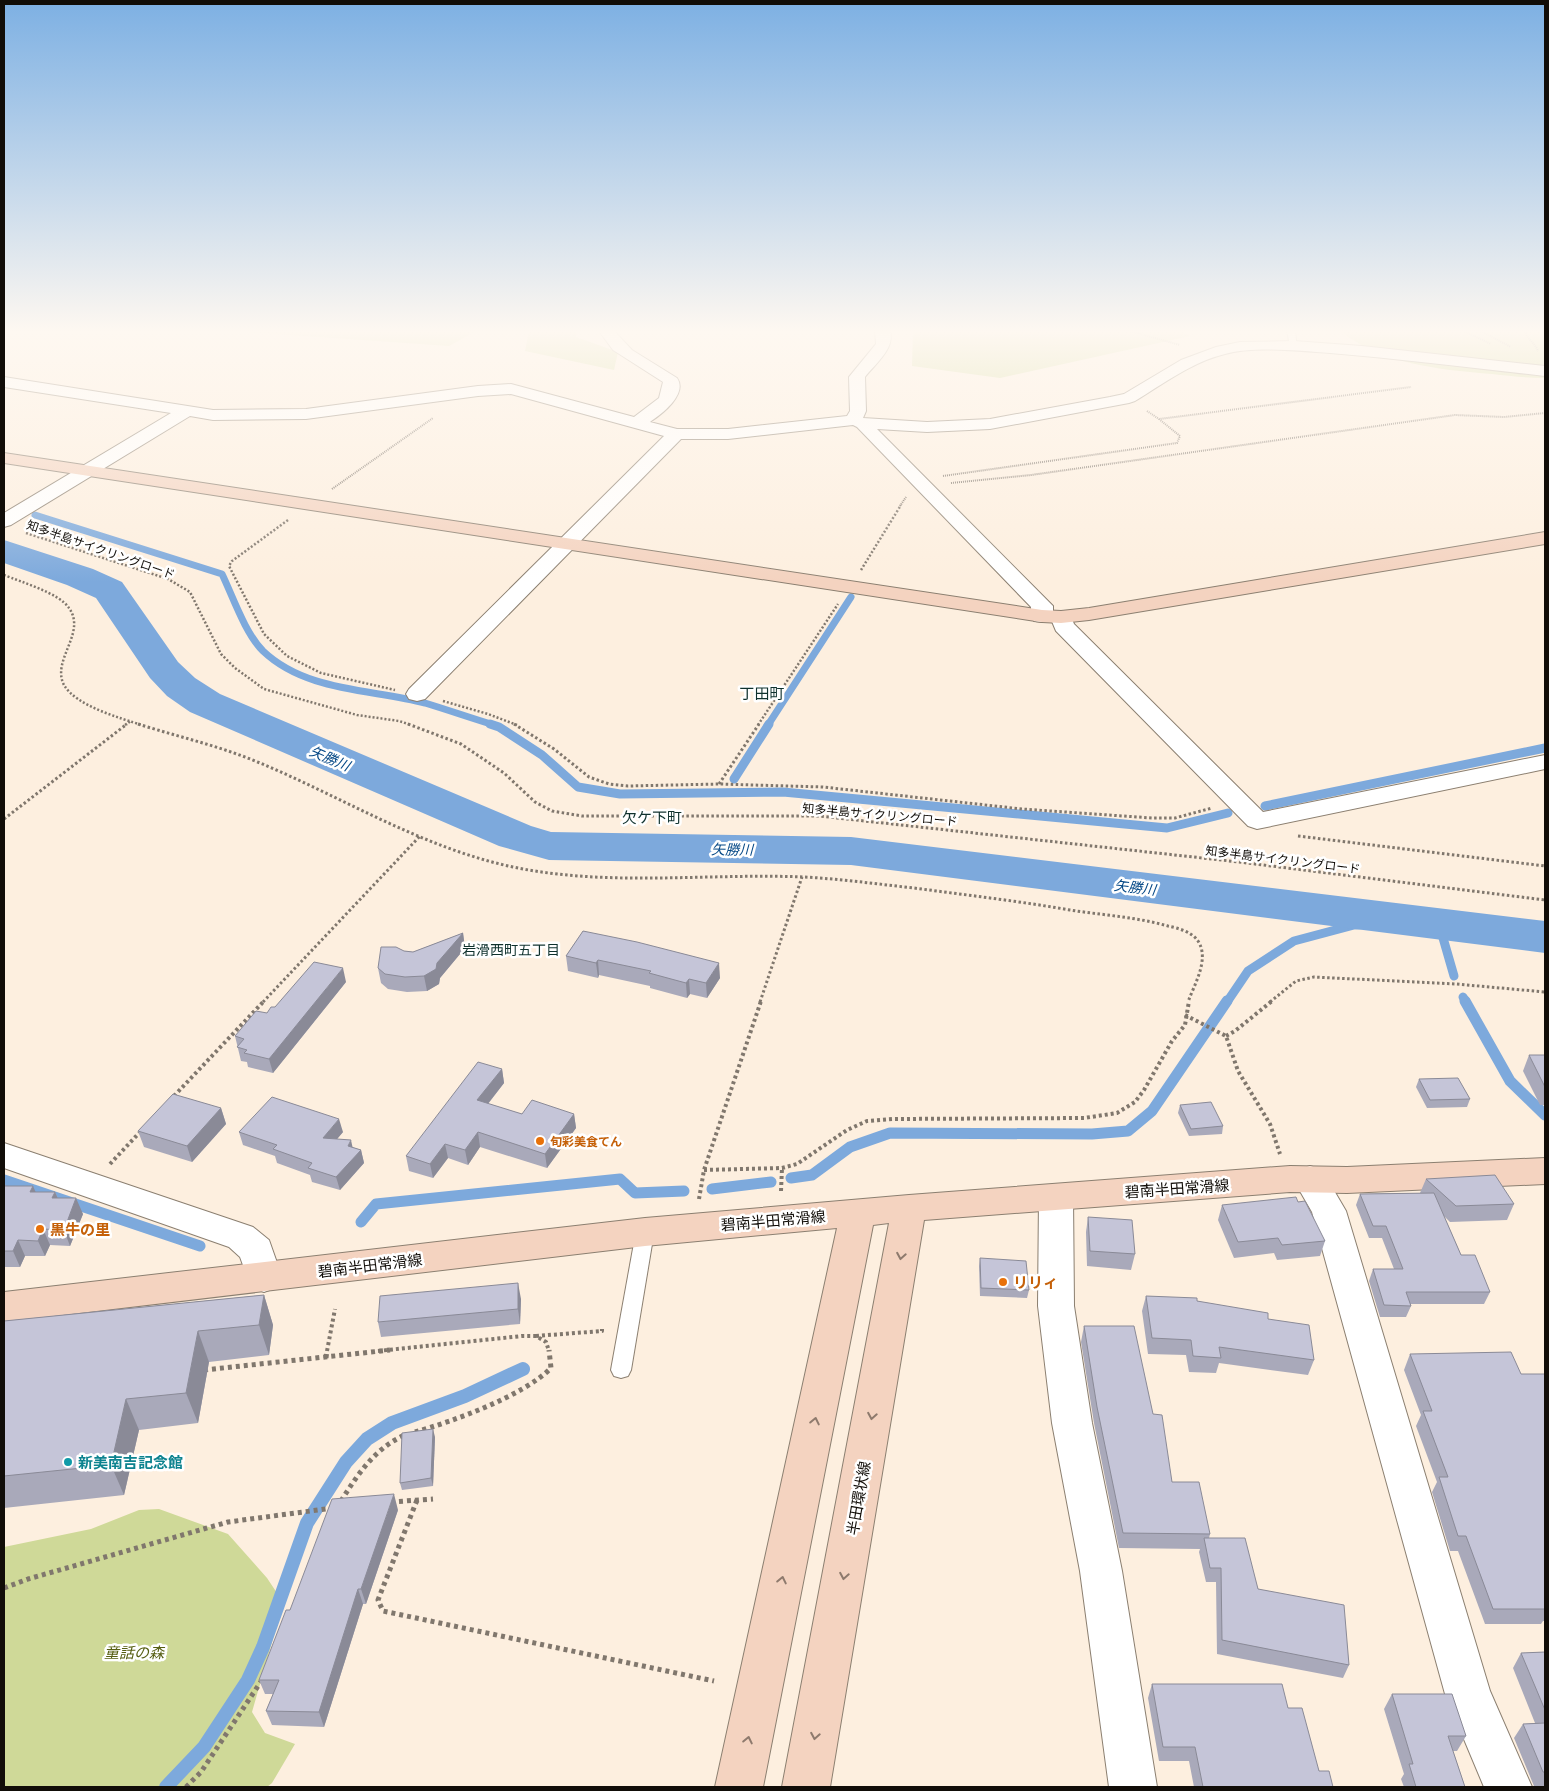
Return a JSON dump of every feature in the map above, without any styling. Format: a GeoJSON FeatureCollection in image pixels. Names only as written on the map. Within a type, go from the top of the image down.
{"type":"FeatureCollection","features":[{"type":"Feature","properties":{"kind":"street"},"geometry":{"type":"LineString","coordinates":[[4,521],[181,415]]}},
{"type":"Feature","properties":{"kind":"street"},"geometry":{"type":"LineString","coordinates":[[223,415],[291,415]]}},
{"type":"Feature","properties":{"kind":"street"},"geometry":{"type":"LineString","coordinates":[[607,415],[676,434],[728,434],[858,421],[927,427],[990,424],[1040,415]]}},
{"type":"Feature","properties":{"kind":"street"},"geometry":{"type":"LineString","coordinates":[[638,422],[651,415]]}},
{"type":"Feature","properties":{"kind":"street"},"geometry":{"type":"LineString","coordinates":[[858,415],[858,421],[1257,821],[1545,762]]}},
{"type":"Feature","properties":{"kind":"street"},"geometry":{"type":"LineString","coordinates":[[417,694],[676,434]]}},
{"type":"Feature","properties":{"kind":"street"},"geometry":{"type":"LineString","coordinates":[[4,458],[849,587],[1052,616],[1135,607],[1545,538]]}},
{"type":"Feature","properties":{"kind":"street"},"geometry":{"type":"LineString","coordinates":[[4,1155],[241,1237],[256,1250],[264,1277]]}},
{"type":"Feature","properties":{"kind":"street","name":"碧南半田常滑線"},"geometry":{"type":"LineString","coordinates":[[4,1307],[645,1232],[910,1208],[1300,1179],[1346,1180],[1545,1171]]}},
{"type":"Feature","properties":{"kind":"street"},"geometry":{"type":"LineString","coordinates":[[1300,1179],[1329,1211],[1468,1694],[1508,1787]]}},
{"type":"Feature","properties":{"kind":"street"},"geometry":{"type":"LineString","coordinates":[[1056,1197],[1056,1306],[1072,1423],[1100,1571],[1133,1787]]}},
{"type":"Feature","properties":{"kind":"street","name":"半田環状線"},"geometry":{"type":"LineString","coordinates":[[806,1787],[910,1208]]}},
{"type":"Feature","properties":{"kind":"street"},"geometry":{"type":"LineString","coordinates":[[738,1787],[858,1213]]}},
{"type":"Feature","properties":{"kind":"lane"},"geometry":{"type":"LineString","coordinates":[[621,1370],[645,1232]]}},
{"type":"Feature","properties":{"kind":"path"},"geometry":{"type":"LineString","coordinates":[[437,415],[398,440],[232,561],[228,566],[264,634],[287,656],[321,673],[342,680],[417,694],[488,714],[518,726],[554,749],[589,777],[609,784],[628,786],[719,784],[823,787],[1022,809],[1152,818],[1175,818],[1240,802]]}},
{"type":"Feature","properties":{"kind":"path"},"geometry":{"type":"LineString","coordinates":[[719,784],[907,499],[908,490],[920,482],[1176,442],[1180,436],[1153,415]]}},
{"type":"Feature","properties":{"kind":"path"},"geometry":{"type":"LineString","coordinates":[[1160,419],[1194,415]]}},
{"type":"Feature","properties":{"kind":"path"},"geometry":{"type":"LineString","coordinates":[[920,482],[1031,475],[1459,415]]}},
{"type":"Feature","properties":{"kind":"path"},"geometry":{"type":"LineString","coordinates":[[1468,415],[1498,418],[1530,415]]}},
{"type":"Feature","properties":{"kind":"path","name":"知多半島サイクリングロード"},"geometry":{"type":"LineString","coordinates":[[22,532],[168,579],[190,592],[221,654],[235,668],[264,689],[357,715],[399,721],[461,744],[504,773],[535,802],[552,811],[582,816],[819,816],[1239,862],[1545,900]]}},
{"type":"Feature","properties":{"kind":"path"},"geometry":{"type":"LineString","coordinates":[[4,575],[68,606],[73,616],[74,629],[62,667],[61,678],[69,692],[100,710],[227,750],[280,771],[420,835],[474,857],[502,865],[572,876],[802,877],[855,881],[1040,905],[1152,922],[1183,930],[1196,937],[1201,946],[1202,958],[1199,977],[1185,1015],[1186,1023],[1175,1036],[1137,1101],[1122,1111],[1105,1117],[1084,1118],[893,1119],[867,1121],[847,1130],[797,1164],[782,1168],[704,1170]]}},
{"type":"Feature","properties":{"kind":"path"},"geometry":{"type":"LineString","coordinates":[[4,820],[131,721]]}},
{"type":"Feature","properties":{"kind":"path"},"geometry":{"type":"LineString","coordinates":[[1257,821],[1267,831],[1279,834],[1545,866]]}},
{"type":"Feature","properties":{"kind":"path"},"geometry":{"type":"LineString","coordinates":[[174,1097],[420,835]]}},
{"type":"Feature","properties":{"kind":"path"},"geometry":{"type":"LineString","coordinates":[[696,1227],[704,1170],[802,877]]}},
{"type":"Feature","properties":{"kind":"path"},"geometry":{"type":"LineString","coordinates":[[1226,1036],[1235,1031],[1296,981],[1314,977],[1456,984],[1545,992]]}},
{"type":"Feature","properties":{"kind":"path"},"geometry":{"type":"LineString","coordinates":[[1185,1015],[1226,1036],[1238,1071],[1300,1179]]}},
{"type":"Feature","properties":{"kind":"path"},"geometry":{"type":"LineString","coordinates":[[91,1184],[146,1126]]}},
{"type":"Feature","properties":{"kind":"path"},"geometry":{"type":"LineString","coordinates":[[781,1192],[782,1168]]}},
{"type":"Feature","properties":{"kind":"path"},"geometry":{"type":"LineString","coordinates":[[326,1358],[335,1309]]}},
{"type":"Feature","properties":{"kind":"path"},"geometry":{"type":"LineString","coordinates":[[198,1371],[569,1332],[602,1331]]}},
{"type":"Feature","properties":{"kind":"path"},"geometry":{"type":"LineString","coordinates":[[332,1514],[360,1470],[378,1452],[401,1436],[446,1423],[525,1387],[543,1376],[551,1368],[552,1363],[546,1342],[536,1336]]}},
{"type":"Feature","properties":{"kind":"path"},"geometry":{"type":"LineString","coordinates":[[382,1503],[433,1498]]}},
{"type":"Feature","properties":{"kind":"path"},"geometry":{"type":"LineString","coordinates":[[417,1500],[378,1600],[383,1611],[714,1681]]}},
{"type":"Feature","properties":{"kind":"path"},"geometry":{"type":"LineString","coordinates":[[4,1588],[28,1579],[228,1522],[346,1506]]}},
{"type":"Feature","properties":{"kind":"path"},"geometry":{"type":"LineString","coordinates":[[186,1787],[202,1772],[263,1678]]}},
{"type":"Feature","properties":{"kind":"green space","name":"童話の森"},"geometry":{"type":"Polygon","coordinates":[[[159,1509],[228,1534],[267,1578],[279,1596],[274,1635],[252,1712],[265,1733],[295,1744],[272,1783],[267,1787],[4,1787],[4,1547],[91,1529],[139,1510],[159,1509]]]}},
{"type":"Feature","properties":{"kind":"building"},"geometry":{"type":"Polygon","coordinates":[[[583,931],[637,942],[719,963],[706,983],[689,979],[686,983],[649,973],[651,971],[598,960],[596,963],[566,956],[583,931]]]}},
{"type":"Feature","properties":{"kind":"building"},"geometry":{"type":"Polygon","coordinates":[[[463,933],[437,963],[436,969],[424,976],[405,977],[385,974],[378,968],[381,947],[396,947],[404,951],[413,952],[463,933]]]}},
{"type":"Feature","properties":{"kind":"building"},"geometry":{"type":"Polygon","coordinates":[[[314,962],[343,968],[269,1059],[244,1053],[247,1050],[237,1047],[244,1039],[235,1036],[256,1011],[267,1013],[271,1007],[275,1007],[314,962]]]}},
{"type":"Feature","properties":{"kind":"building"},"geometry":{"type":"Polygon","coordinates":[[[1529,1055],[1545,1055],[1545,1087],[1529,1055]]]}},
{"type":"Feature","properties":{"kind":"building"},"geometry":{"type":"Polygon","coordinates":[[[478,1062],[502,1069],[477,1100],[522,1114],[532,1100],[574,1114],[545,1154],[478,1132],[465,1150],[445,1144],[430,1164],[406,1156],[478,1062]]]}},
{"type":"Feature","properties":{"kind":"building"},"geometry":{"type":"Polygon","coordinates":[[[1458,1078],[1470,1099],[1430,1100],[1419,1079],[1458,1078]]]}},
{"type":"Feature","properties":{"kind":"building"},"geometry":{"type":"Polygon","coordinates":[[[173,1094],[221,1108],[187,1146],[138,1131],[173,1094]]]}},
{"type":"Feature","properties":{"kind":"building"},"geometry":{"type":"Polygon","coordinates":[[[272,1097],[339,1119],[323,1138],[351,1140],[348,1146],[361,1150],[336,1177],[308,1168],[312,1163],[273,1149],[277,1145],[239,1132],[272,1097]]]}},
{"type":"Feature","properties":{"kind":"building"},"geometry":{"type":"Polygon","coordinates":[[[1211,1102],[1223,1126],[1191,1129],[1180,1105],[1211,1102]]]}},
{"type":"Feature","properties":{"kind":"building"},"geometry":{"type":"Polygon","coordinates":[[[1495,1175],[1514,1204],[1456,1206],[1426,1179],[1495,1175]]]}},
{"type":"Feature","properties":{"kind":"building"},"geometry":{"type":"Polygon","coordinates":[[[4,1186],[33,1186],[30,1192],[55,1192],[52,1198],[76,1198],[64,1230],[43,1229],[38,1241],[18,1240],[13,1251],[4,1251],[4,1186]]]}},
{"type":"Feature","properties":{"kind":"building"},"geometry":{"type":"Polygon","coordinates":[[[1434,1193],[1461,1255],[1475,1255],[1490,1292],[1406,1292],[1411,1306],[1384,1305],[1373,1269],[1403,1269],[1386,1226],[1373,1226],[1360,1194],[1434,1193]]]}},
{"type":"Feature","properties":{"kind":"building"},"geometry":{"type":"Polygon","coordinates":[[[1296,1197],[1298,1202],[1305,1201],[1325,1241],[1282,1245],[1278,1238],[1238,1242],[1222,1205],[1296,1197]]]}},
{"type":"Feature","properties":{"kind":"building"},"geometry":{"type":"Polygon","coordinates":[[[1088,1217],[1132,1220],[1135,1254],[1090,1251],[1088,1217]]]}},
{"type":"Feature","properties":{"kind":"building","name":"リリィ"},"geometry":{"type":"Polygon","coordinates":[[[980,1258],[1026,1261],[1029,1290],[981,1288],[980,1258]]]}},
{"type":"Feature","properties":{"kind":"building"},"geometry":{"type":"Polygon","coordinates":[[[518,1283],[518,1309],[378,1322],[380,1296],[518,1283]]]}},
{"type":"Feature","properties":{"kind":"building"},"geometry":{"type":"Polygon","coordinates":[[[264,1295],[259,1325],[198,1331],[186,1393],[126,1399],[111,1465],[4,1476],[4,1321],[264,1295]]]}},
{"type":"Feature","properties":{"kind":"building"},"geometry":{"type":"Polygon","coordinates":[[[1146,1296],[1197,1298],[1197,1301],[1268,1313],[1268,1319],[1309,1325],[1314,1360],[1219,1347],[1221,1358],[1193,1356],[1191,1340],[1152,1338],[1146,1296]]]}},
{"type":"Feature","properties":{"kind":"building"},"geometry":{"type":"Polygon","coordinates":[[[1084,1326],[1134,1326],[1153,1414],[1162,1415],[1172,1482],[1199,1482],[1210,1534],[1123,1533],[1097,1407],[1084,1326]]]}},
{"type":"Feature","properties":{"kind":"building"},"geometry":{"type":"Polygon","coordinates":[[[1511,1352],[1521,1374],[1545,1374],[1545,1609],[1493,1609],[1466,1536],[1458,1536],[1439,1477],[1448,1477],[1423,1411],[1432,1411],[1410,1354],[1511,1352]]]}},
{"type":"Feature","properties":{"kind":"building"},"geometry":{"type":"Polygon","coordinates":[[[433,1429],[431,1478],[400,1483],[402,1433],[433,1429]]]}},
{"type":"Feature","properties":{"kind":"building"},"geometry":{"type":"Polygon","coordinates":[[[394,1494],[361,1589],[358,1589],[319,1712],[266,1711],[279,1680],[259,1680],[286,1610],[290,1610],[332,1499],[394,1494]]]}},
{"type":"Feature","properties":{"kind":"building"},"geometry":{"type":"Polygon","coordinates":[[[1204,1538],[1245,1538],[1258,1589],[1344,1605],[1349,1665],[1222,1640],[1221,1568],[1210,1568],[1204,1538]]]}},
{"type":"Feature","properties":{"kind":"building"},"geometry":{"type":"Polygon","coordinates":[[[1545,1652],[1545,1710],[1521,1653],[1545,1652]]]}},
{"type":"Feature","properties":{"kind":"building"},"geometry":{"type":"Polygon","coordinates":[[[1152,1684],[1282,1684],[1288,1708],[1302,1708],[1319,1771],[1329,1771],[1333,1787],[1203,1787],[1195,1747],[1163,1747],[1152,1684]]]}},
{"type":"Feature","properties":{"kind":"building"},"geometry":{"type":"Polygon","coordinates":[[[1392,1694],[1452,1694],[1466,1736],[1448,1736],[1465,1787],[1416,1787],[1409,1764],[1413,1764],[1392,1694]]]}},
{"type":"Feature","properties":{"kind":"building"},"geometry":{"type":"Polygon","coordinates":[[[1545,1723],[1545,1772],[1543,1772],[1523,1724],[1545,1723]]]}},
{"type":"Feature","properties":{"kind":"waterway"},"geometry":{"type":"LineString","coordinates":[[35,515],[222,574],[245,625],[263,651],[280,664],[299,674],[319,682],[340,687],[425,703],[494,725]]}},
{"type":"Feature","properties":{"kind":"waterway","name":"矢勝川"},"geometry":{"type":"LineString","coordinates":[[4,551],[80,577],[109,590],[164,670],[181,687],[205,703],[515,836],[549,846],[851,851],[1545,937]]}},
{"type":"Feature","properties":{"kind":"waterway"},"geometry":{"type":"LineString","coordinates":[[768,725],[851,597]]}},
{"type":"Feature","properties":{"kind":"waterway"},"geometry":{"type":"LineString","coordinates":[[490,724],[499,727],[542,755],[578,787],[620,794],[783,792],[1167,828],[1228,813]]}},
{"type":"Feature","properties":{"kind":"waterway"},"geometry":{"type":"LineString","coordinates":[[734,779],[769,724]]}},
{"type":"Feature","properties":{"kind":"waterway"},"geometry":{"type":"LineString","coordinates":[[1265,806],[1545,748]]}},
{"type":"Feature","properties":{"kind":"waterway"},"geometry":{"type":"LineString","coordinates":[[1227,1002],[1248,971],[1294,941],[1354,925],[1420,922]]}},
{"type":"Feature","properties":{"kind":"waterway"},"geometry":{"type":"LineString","coordinates":[[1439,924],[1454,976]]}},
{"type":"Feature","properties":{"kind":"waterway"},"geometry":{"type":"LineString","coordinates":[[1463,997],[1466,1002]]}},
{"type":"Feature","properties":{"kind":"waterway"},"geometry":{"type":"LineString","coordinates":[[791,1178],[812,1175],[850,1147],[890,1133],[1092,1134],[1128,1131],[1152,1111],[1227,1001]]}},
{"type":"Feature","properties":{"kind":"waterway"},"geometry":{"type":"LineString","coordinates":[[1465,1001],[1510,1081],[1545,1115]]}},
{"type":"Feature","properties":{"kind":"waterway"},"geometry":{"type":"LineString","coordinates":[[361,1222],[376,1204],[620,1179],[635,1193],[684,1191]]}},
{"type":"Feature","properties":{"kind":"waterway"},"geometry":{"type":"LineString","coordinates":[[4,1180],[200,1246]]}},
{"type":"Feature","properties":{"kind":"waterway"},"geometry":{"type":"LineString","coordinates":[[712,1189],[771,1182]]}},
{"type":"Feature","properties":{"kind":"waterway"},"geometry":{"type":"LineString","coordinates":[[166,1787],[204,1747],[248,1680],[263,1647],[307,1523],[346,1462],[367,1439],[392,1423],[465,1396],[523,1369]]}},
{"type":"Feature","properties":{"kind":"place","name":"旬彩美食てん"},"geometry":{"type":"Point","coordinates":[540,1141]}},
{"type":"Feature","properties":{"kind":"place","name":"黒牛の里"},"geometry":{"type":"Point","coordinates":[40,1229]}},
{"type":"Feature","properties":{"kind":"place","name":"リリィ"},"geometry":{"type":"Point","coordinates":[1003,1282]}},
{"type":"Feature","properties":{"kind":"place","name":"新美南吉記念館"},"geometry":{"type":"Point","coordinates":[68,1462]}},
{"type":"Feature","properties":{"kind":"district","name":"丁田町"},"geometry":{"type":"Point","coordinates":[762,693]}},
{"type":"Feature","properties":{"kind":"district","name":"欠ケ下町"},"geometry":{"type":"Point","coordinates":[652,817]}},
{"type":"Feature","properties":{"kind":"district","name":"岩滑西町五丁目"},"geometry":{"type":"Point","coordinates":[511,949]}}]}
